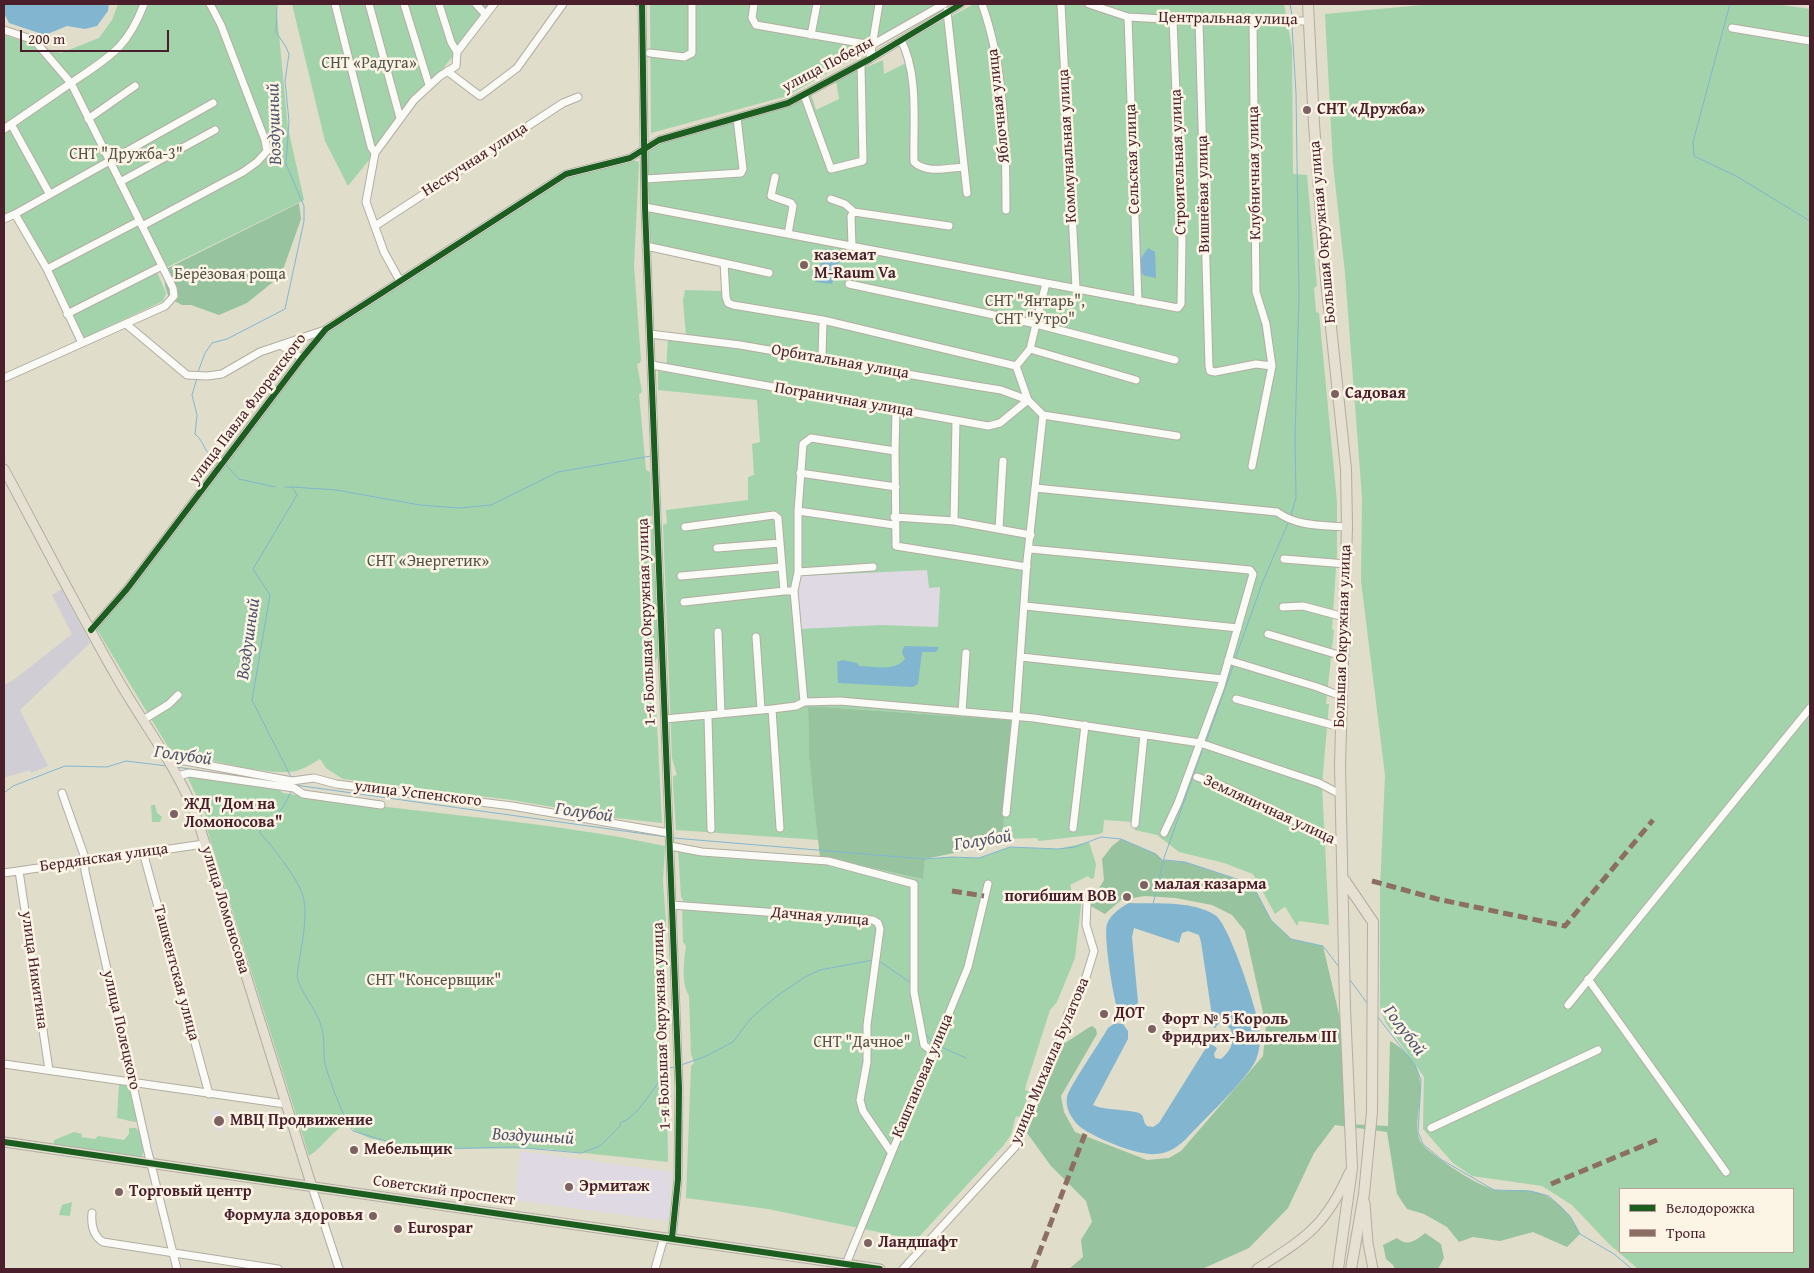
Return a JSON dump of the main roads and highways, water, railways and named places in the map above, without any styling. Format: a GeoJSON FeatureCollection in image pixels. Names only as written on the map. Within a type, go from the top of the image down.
{"type":"FeatureCollection","features":[{"type":"Feature","properties":{"kind":"highway","name":"Большая Окружная улица"},"geometry":{"type":"LineString","coordinates":[[1308,4],[1314,124],[1326,280],[1346,469],[1347,527],[1340,728],[1340,794],[1345,1008],[1352,1168],[1338,1269]]}},
{"type":"Feature","properties":{"kind":"highway"},"geometry":{"type":"LineString","coordinates":[[1343,877],[1373,922],[1372,1112],[1364,1194],[1352,1269]]}},
{"type":"Feature","properties":{"kind":"main road","name":"улица Ломоносова"},"geometry":{"type":"LineString","coordinates":[[4,469],[143,720],[169,758],[197,818],[312,1187]]}},
{"type":"Feature","properties":{"kind":"main road","name":"Советский проспект"},"geometry":{"type":"LineString","coordinates":[[4,1142],[880,1269]]}},
{"type":"Feature","properties":{"kind":"main road"},"geometry":{"type":"LineString","coordinates":[[1257,1269],[1315,1229],[1335,1201],[1352,1168]]}},
{"type":"Feature","properties":{"kind":"main road"},"geometry":{"type":"LineString","coordinates":[[1364,1194],[1368,1243],[1373,1269]]}},
{"type":"Feature","properties":{"kind":"water"},"geometry":{"type":"Polygon","coordinates":[[[4,4],[109,4],[108,11],[97,26],[85,29],[67,26],[45,35],[9,23],[4,13],[4,4]]]}},
{"type":"Feature","properties":{"kind":"water"},"geometry":{"type":"Polygon","coordinates":[[[1148,248],[1155,252],[1156,278],[1145,276],[1139,271],[1139,261],[1148,248]]]}},
{"type":"Feature","properties":{"kind":"water"},"geometry":{"type":"Polygon","coordinates":[[[825,249],[836,250],[842,253],[832,284],[815,282],[825,249]]]}},
{"type":"Feature","properties":{"kind":"water"},"geometry":{"type":"Polygon","coordinates":[[[904,646],[939,647],[936,652],[922,652],[918,684],[913,687],[838,683],[837,662],[842,660],[857,663],[859,666],[895,666],[905,659],[902,653],[904,646]]]}},
{"type":"Feature","properties":{"kind":"water"},"geometry":{"type":"Polygon","coordinates":[[[1129,903],[1184,905],[1206,910],[1215,915],[1221,922],[1234,949],[1253,1002],[1260,1030],[1260,1043],[1256,1060],[1243,1079],[1182,1142],[1169,1151],[1156,1154],[1127,1149],[1093,1135],[1078,1125],[1069,1112],[1067,1097],[1069,1092],[1108,1028],[1115,1023],[1123,1024],[1128,1031],[1128,1039],[1093,1105],[1139,1113],[1142,1115],[1147,1126],[1153,1127],[1159,1123],[1209,1043],[1217,1048],[1214,1054],[1215,1058],[1221,1059],[1232,1045],[1233,1034],[1226,1025],[1220,1022],[1215,1028],[1210,1026],[1212,1016],[1201,942],[1199,935],[1188,931],[1182,933],[1179,943],[1134,928],[1132,937],[1138,1002],[1134,1010],[1125,1017],[1119,1014],[1114,997],[1106,931],[1111,917],[1129,903]]]}},
{"type":"Feature","properties":{"kind":"waterway","name":"Воздушный"},"geometry":{"type":"LineString","coordinates":[[198,372],[205,353],[212,343],[227,339],[285,309],[304,221],[304,206],[286,164],[289,121],[285,81],[289,54],[276,32],[277,4]]}},
{"type":"Feature","properties":{"kind":"waterway"},"geometry":{"type":"LineString","coordinates":[[633,4],[638,6]]}},
{"type":"Feature","properties":{"kind":"waterway"},"geometry":{"type":"LineString","coordinates":[[1290,4],[1292,15]]}},
{"type":"Feature","properties":{"kind":"waterway"},"geometry":{"type":"LineString","coordinates":[[1730,4],[1693,142],[1694,156],[1736,176],[1810,221]]}},
{"type":"Feature","properties":{"kind":"waterway"},"geometry":{"type":"LineString","coordinates":[[1291,515],[1296,498],[1295,437],[1299,297],[1296,93],[1292,27]]}},
{"type":"Feature","properties":{"kind":"waterway","name":"Воздушный"},"geometry":{"type":"LineString","coordinates":[[197,378],[192,395],[197,415],[195,434],[211,456],[221,461]]}},
{"type":"Feature","properties":{"kind":"waterway"},"geometry":{"type":"LineString","coordinates":[[292,487],[336,490],[420,505],[459,508],[491,505],[558,472],[651,456]]}},
{"type":"Feature","properties":{"kind":"waterway","name":"Воздушный"},"geometry":{"type":"LineString","coordinates":[[226,465],[239,479],[275,487]]}},
{"type":"Feature","properties":{"kind":"waterway","name":"Воздушный"},"geometry":{"type":"LineString","coordinates":[[285,487],[292,487],[297,495],[253,569],[270,595],[252,700],[291,777]]}},
{"type":"Feature","properties":{"kind":"waterway"},"geometry":{"type":"LineString","coordinates":[[1235,659],[1263,581],[1289,521]]}},
{"type":"Feature","properties":{"kind":"waterway"},"geometry":{"type":"LineString","coordinates":[[1206,742],[1233,666]]}},
{"type":"Feature","properties":{"kind":"waterway"},"geometry":{"type":"LineString","coordinates":[[1153,904],[1164,858],[1203,748]]}},
{"type":"Feature","properties":{"kind":"waterway","name":"Голубой"},"geometry":{"type":"LineString","coordinates":[[4,793],[13,786],[65,766],[107,767],[126,761],[167,766]]}},
{"type":"Feature","properties":{"kind":"waterway","name":"Голубой"},"geometry":{"type":"LineString","coordinates":[[176,767],[283,783]]}},
{"type":"Feature","properties":{"kind":"waterway","name":"Голубой"},"geometry":{"type":"LineString","coordinates":[[295,785],[667,837]]}},
{"type":"Feature","properties":{"kind":"waterway","name":"Воздушный"},"geometry":{"type":"LineString","coordinates":[[292,790],[279,813],[260,830],[260,833],[286,865],[302,893],[305,919],[297,977],[320,1022],[323,1033],[325,1064],[341,1109],[353,1131],[405,1147],[435,1149],[514,1147],[581,1153],[600,1146],[620,1126],[621,1122],[633,1115],[669,1068],[675,1067]]}},
{"type":"Feature","properties":{"kind":"waterway","name":"Голубой"},"geometry":{"type":"LineString","coordinates":[[673,838],[925,859],[979,858],[1010,847],[1058,849],[1075,847],[1101,837],[1121,839],[1156,854],[1162,860]]}},
{"type":"Feature","properties":{"kind":"waterway","name":"Голубой"},"geometry":{"type":"LineString","coordinates":[[1165,860],[1185,862],[1252,884],[1271,920],[1291,939],[1323,946],[1339,967]]}},
{"type":"Feature","properties":{"kind":"waterway","name":"Воздушный"},"geometry":{"type":"LineString","coordinates":[[681,1065],[704,1057],[733,1042],[751,1018],[777,996],[805,977],[820,970],[873,960]]}},
{"type":"Feature","properties":{"kind":"waterway","name":"Воздушный"},"geometry":{"type":"LineString","coordinates":[[879,961],[911,983]]}},
{"type":"Feature","properties":{"kind":"waterway","name":"Голубой"},"geometry":{"type":"LineString","coordinates":[[1350,980],[1367,1003]]}},
{"type":"Feature","properties":{"kind":"waterway","name":"Воздушный"},"geometry":{"type":"LineString","coordinates":[[917,989],[921,1012]]}},
{"type":"Feature","properties":{"kind":"waterway","name":"Голубой"},"geometry":{"type":"LineString","coordinates":[[1377,1016],[1415,1065],[1421,1080],[1418,1132],[1423,1144],[1442,1160],[1494,1190],[1530,1191],[1549,1196],[1570,1216],[1580,1234],[1614,1254],[1632,1269]]}},
{"type":"Feature","properties":{"kind":"waterway","name":"Воздушный"},"geometry":{"type":"LineString","coordinates":[[925,1033],[933,1043]]}},
{"type":"Feature","properties":{"kind":"waterway","name":"Воздушный"},"geometry":{"type":"LineString","coordinates":[[939,1046],[966,1058]]}},
{"type":"Feature","properties":{"kind":"place","name":"СНТ «Дружба»"},"geometry":{"type":"Point","coordinates":[1307,110]}},
{"type":"Feature","properties":{"kind":"place","name":"каземат M-Raum Va"},"geometry":{"type":"Point","coordinates":[804,265]}},
{"type":"Feature","properties":{"kind":"place","name":"Садовая"},"geometry":{"type":"Point","coordinates":[1335,394]}},
{"type":"Feature","properties":{"kind":"place","name":"ЖД \"Дом на Ломоносова\""},"geometry":{"type":"Point","coordinates":[174,814]}},
{"type":"Feature","properties":{"kind":"place","name":"малая казарма"},"geometry":{"type":"Point","coordinates":[1144,885]}},
{"type":"Feature","properties":{"kind":"place","name":"погибшим ВОВ"},"geometry":{"type":"Point","coordinates":[1127,897]}},
{"type":"Feature","properties":{"kind":"place","name":"ДОТ"},"geometry":{"type":"Point","coordinates":[1104,1014]}},
{"type":"Feature","properties":{"kind":"place","name":"Форт № 5 Король Фридрих-Вильгельм III"},"geometry":{"type":"Point","coordinates":[1152,1029]}},
{"type":"Feature","properties":{"kind":"place","name":"МВЦ Продвижение"},"geometry":{"type":"Point","coordinates":[219,1121]}},
{"type":"Feature","properties":{"kind":"place","name":"Мебельщик"},"geometry":{"type":"Point","coordinates":[354,1150]}},
{"type":"Feature","properties":{"kind":"place","name":"Эрмитаж"},"geometry":{"type":"Point","coordinates":[569,1187]}},
{"type":"Feature","properties":{"kind":"place","name":"Торговый центр"},"geometry":{"type":"Point","coordinates":[119,1192]}},
{"type":"Feature","properties":{"kind":"place","name":"Формула здоровья"},"geometry":{"type":"Point","coordinates":[373,1216]}},
{"type":"Feature","properties":{"kind":"place","name":"Eurospar"},"geometry":{"type":"Point","coordinates":[398,1229]}},
{"type":"Feature","properties":{"kind":"place","name":"Ландшафт"},"geometry":{"type":"Point","coordinates":[868,1243]}},
{"type":"Feature","properties":{"kind":"park label","name":"СНТ «Радуга»"},"geometry":{"type":"Point","coordinates":[369,64]}},
{"type":"Feature","properties":{"kind":"park label","name":"СНТ \"Дружба-3\""},"geometry":{"type":"Point","coordinates":[126,155]}},
{"type":"Feature","properties":{"kind":"park label","name":"Берёзовая роща"},"geometry":{"type":"Point","coordinates":[230,275]}},
{"type":"Feature","properties":{"kind":"park label","name":"СНТ \"Янтарь\", СНТ \"Утро\""},"geometry":{"type":"Point","coordinates":[1035,311]}},
{"type":"Feature","properties":{"kind":"park label","name":"СНТ «Энергетик»"},"geometry":{"type":"Point","coordinates":[428,562]}},
{"type":"Feature","properties":{"kind":"park label","name":"СНТ \"Консервщик\""},"geometry":{"type":"Point","coordinates":[434,981]}},
{"type":"Feature","properties":{"kind":"park label","name":"СНТ \"Дачное\""},"geometry":{"type":"Point","coordinates":[862,1043]}}]}
